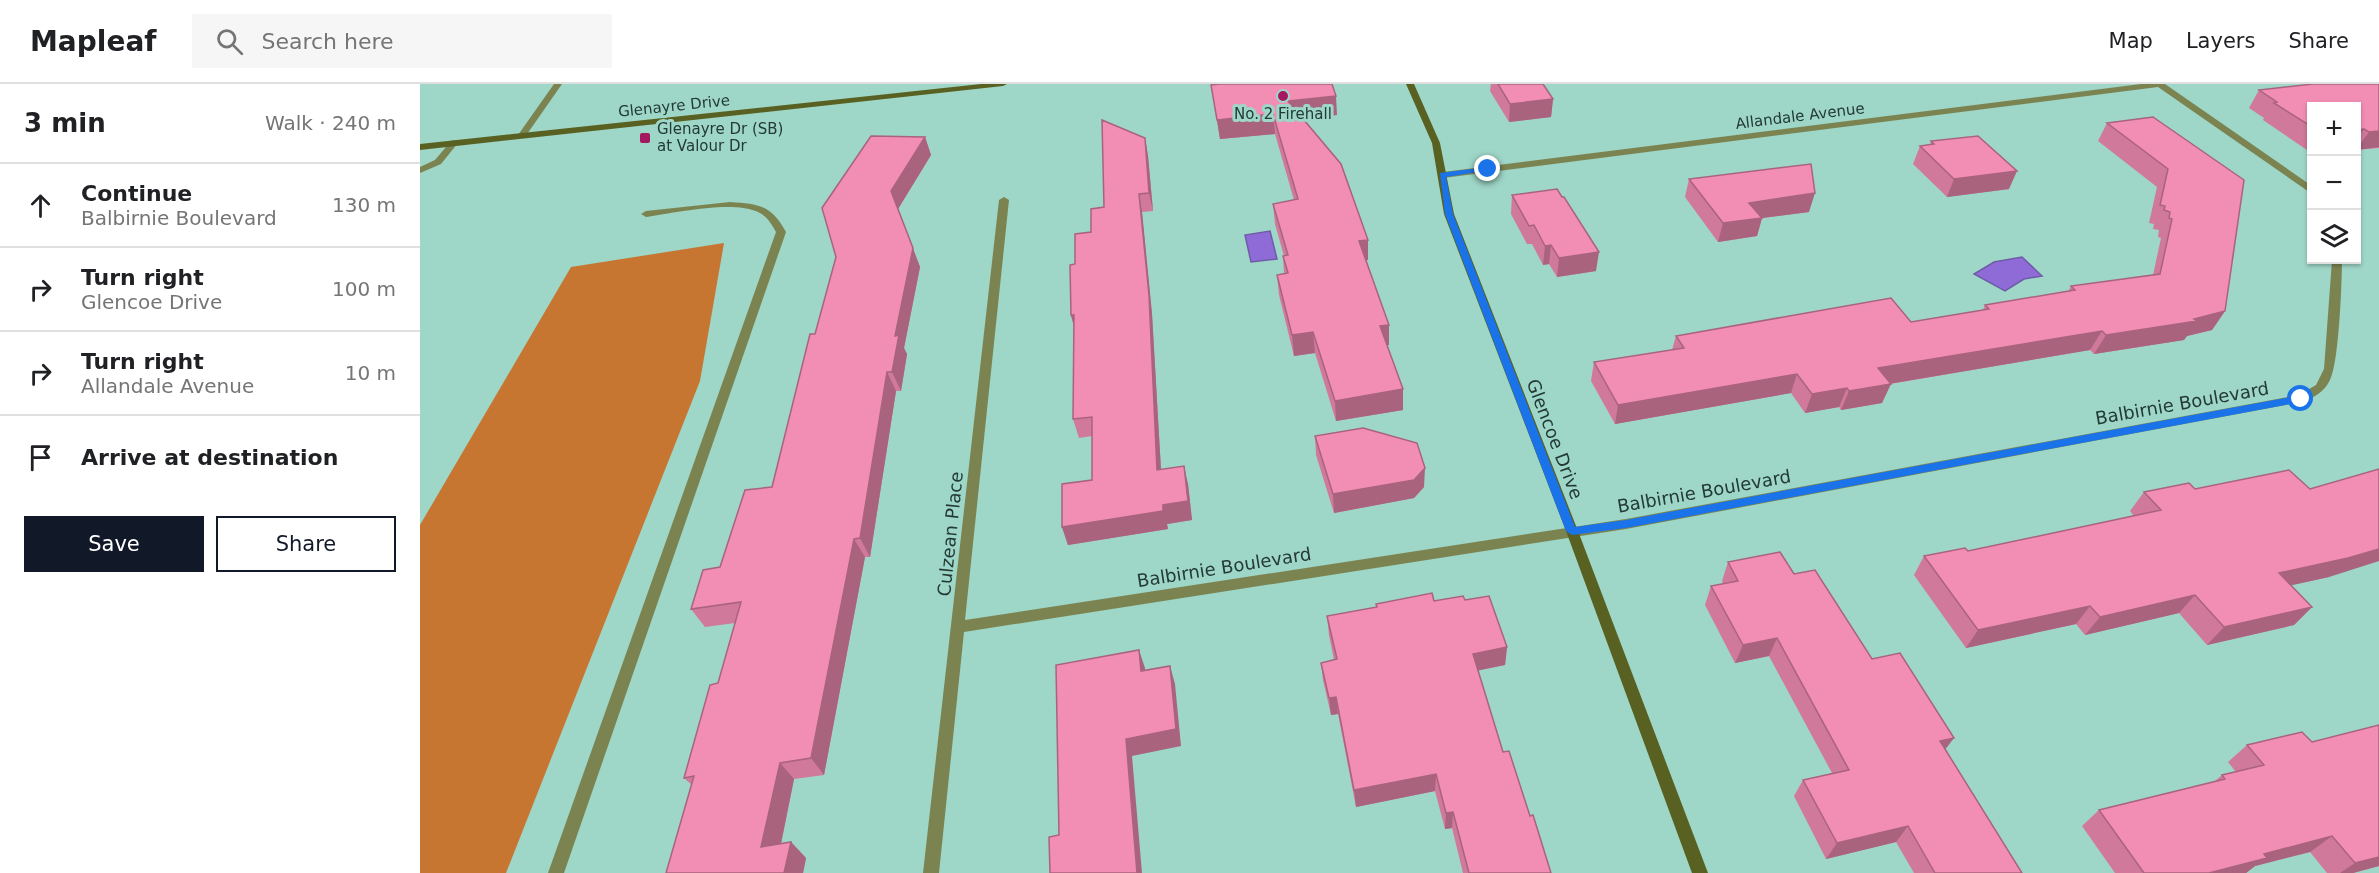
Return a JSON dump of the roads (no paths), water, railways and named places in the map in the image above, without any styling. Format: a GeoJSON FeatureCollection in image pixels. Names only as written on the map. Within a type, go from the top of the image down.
{"type":"FeatureCollection","features":[{"type":"Feature","properties":{"kind":"street"},"geometry":{"type":"LineString","coordinates":[[522,135],[558,84]]}},
{"type":"Feature","properties":{"kind":"street","name":"Glenayre Drive"},"geometry":{"type":"LineString","coordinates":[[420,147],[1003,84]]}},
{"type":"Feature","properties":{"kind":"street","name":"Glencoe Drive"},"geometry":{"type":"LineString","coordinates":[[1410,84],[1436,142],[1449,214],[1572,531],[1700,873]]}},
{"type":"Feature","properties":{"kind":"street"},"geometry":{"type":"LineString","coordinates":[[2160,84],[2307,187]]}},
{"type":"Feature","properties":{"kind":"street","name":"Allandale Avenue"},"geometry":{"type":"LineString","coordinates":[[1443,175],[2160,84]]}},
{"type":"Feature","properties":{"kind":"street"},"geometry":{"type":"LineString","coordinates":[[420,170],[438,162],[454,143]]}},
{"type":"Feature","properties":{"kind":"street","name":"Culzean Place"},"geometry":{"type":"LineString","coordinates":[[931,873],[1004,200]]}},
{"type":"Feature","properties":{"kind":"street"},"geometry":{"type":"LineString","coordinates":[[556,873],[781,232],[771,215],[758,208],[731,204],[646,214]]}},
{"type":"Feature","properties":{"kind":"street","name":"Balbirnie Boulevard"},"geometry":{"type":"LineString","coordinates":[[959,627],[1626,524],[2301,399],[2315,393],[2324,384],[2329,369],[2337,264]]}},
{"type":"Feature","properties":{"kind":"place","name":"No. 2 Firehall"},"geometry":{"type":"Point","coordinates":[1283,96]}},
{"type":"Feature","properties":{"kind":"place","name":"Glenayre Dr (SB) at Valour Dr"},"geometry":{"type":"Point","coordinates":[645,138]}}]}
